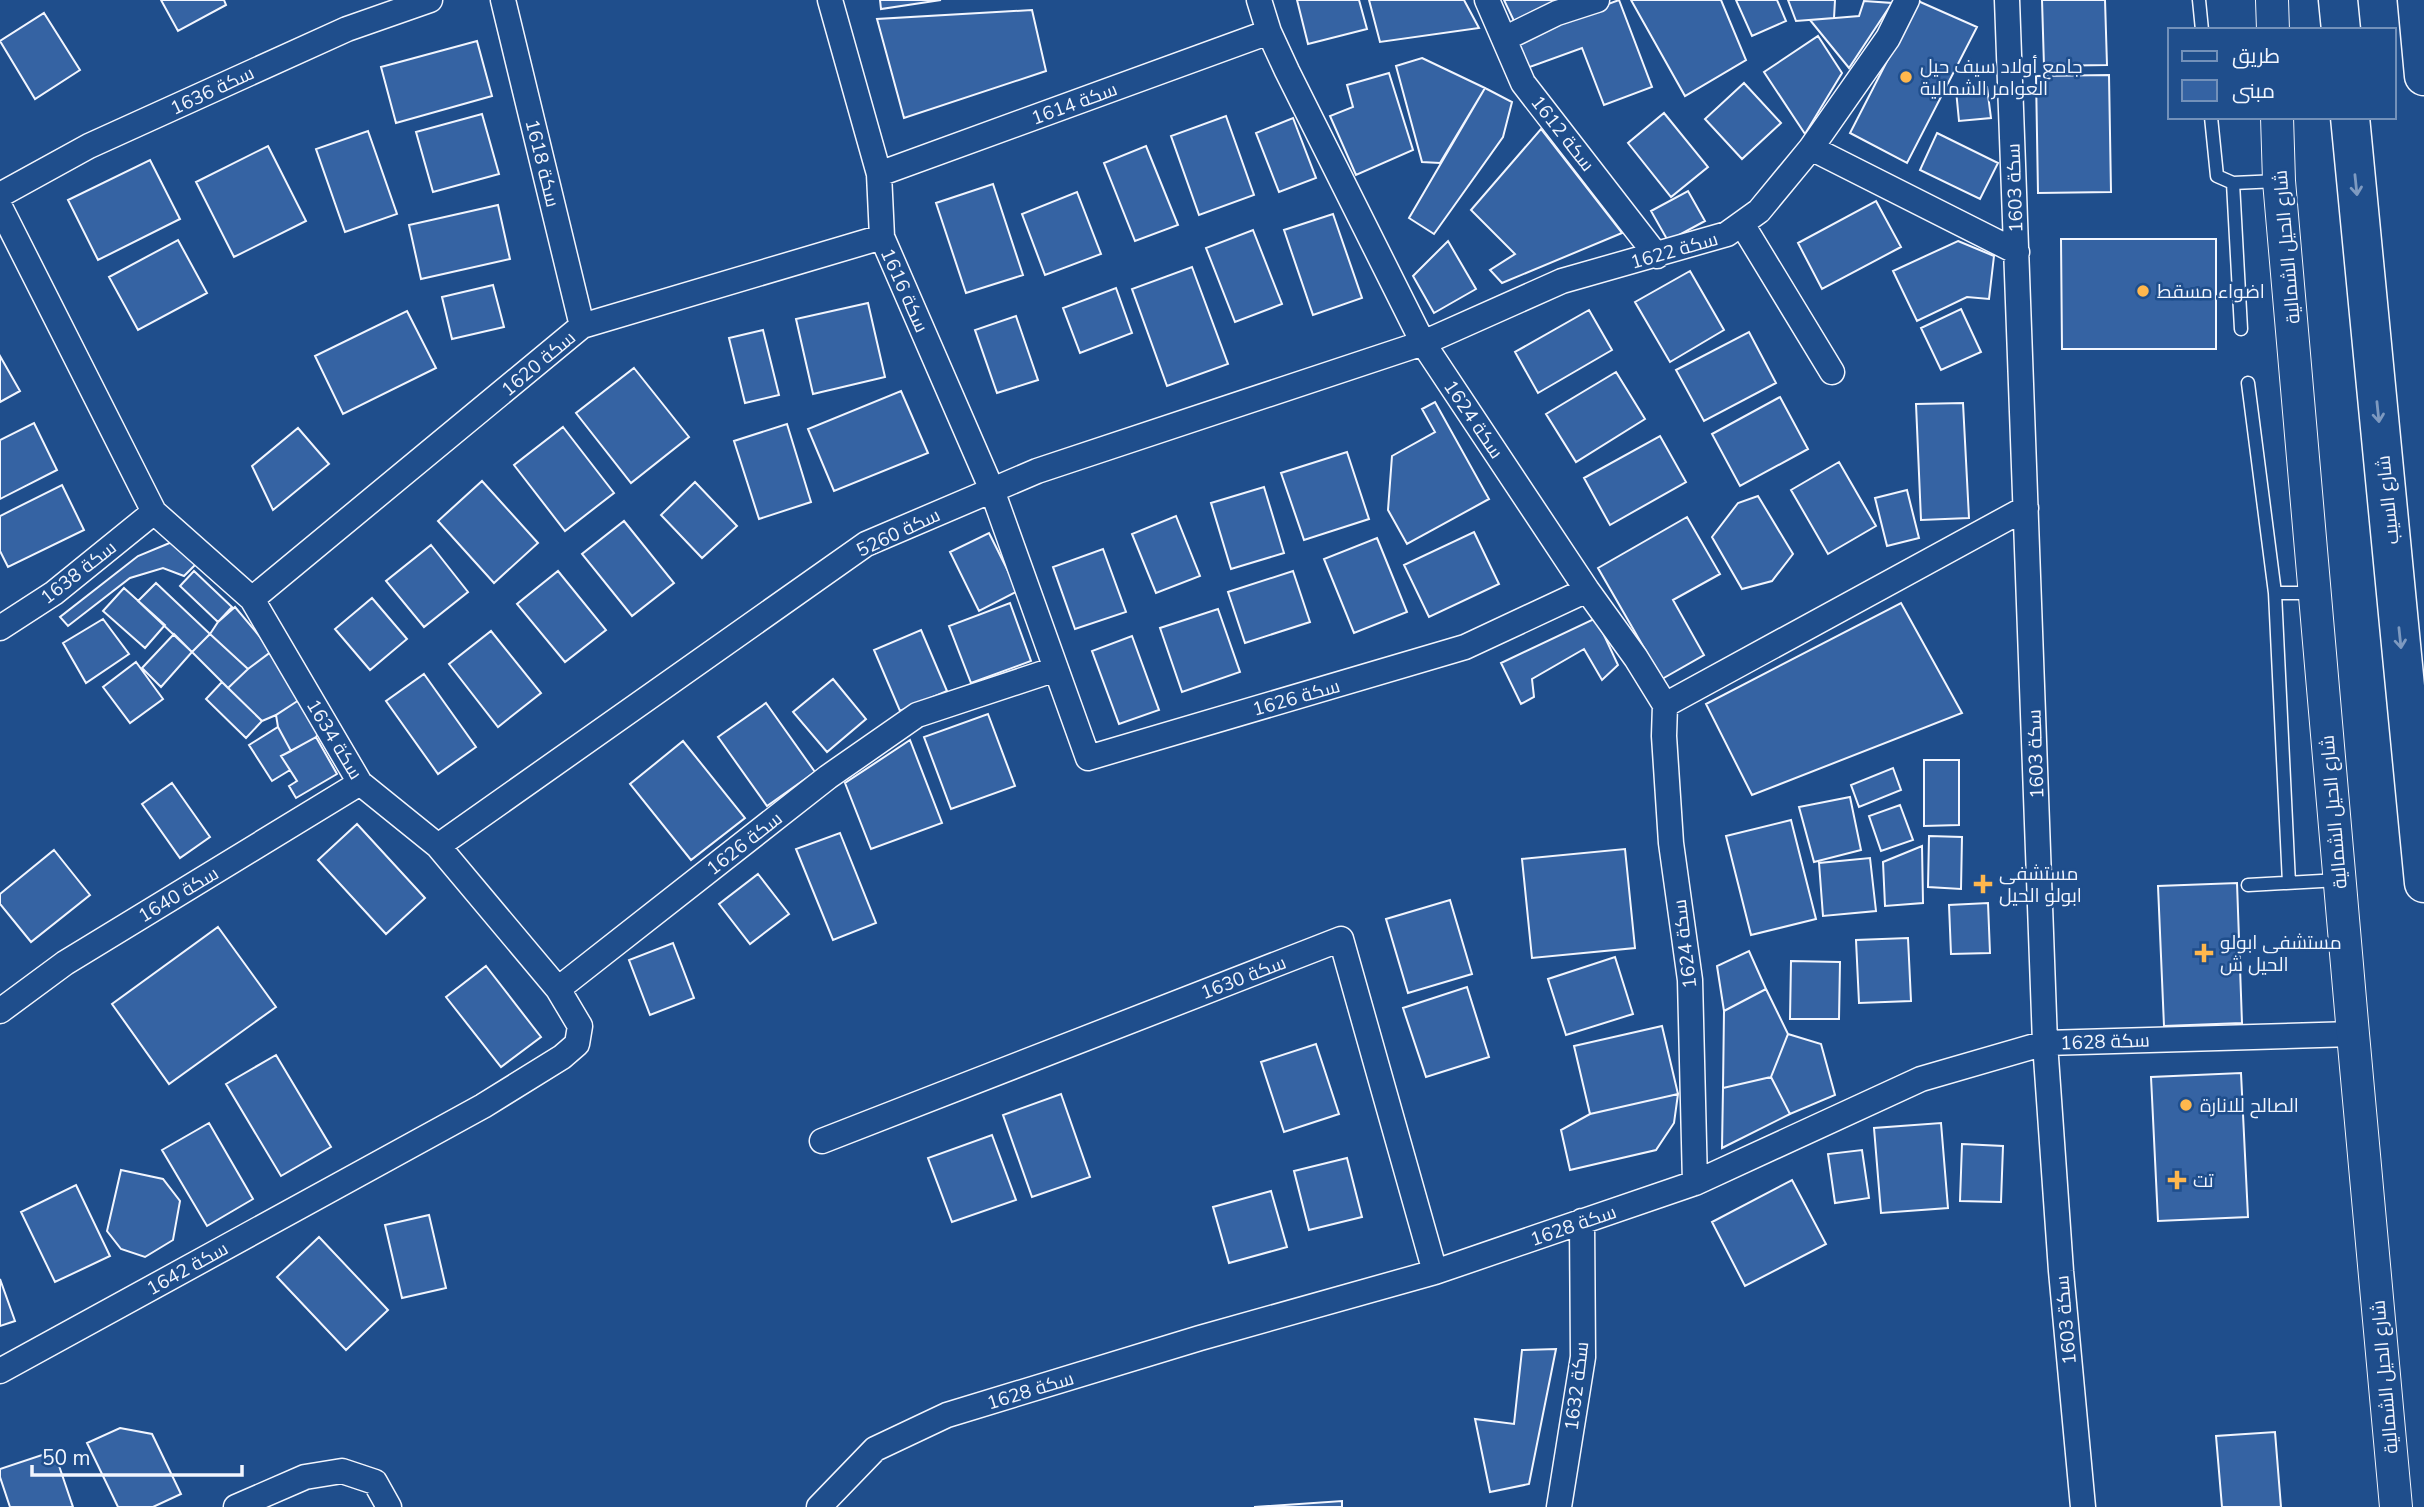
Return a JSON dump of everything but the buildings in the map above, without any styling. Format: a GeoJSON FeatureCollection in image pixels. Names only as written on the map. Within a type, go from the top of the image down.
{"type":"FeatureCollection","features":[{"type":"Feature","properties":{"kind":"highway"},"geometry":{"type":"LineString","coordinates":[[2339,0],[2341,28]]}},
{"type":"Feature","properties":{"kind":"highway"},"geometry":{"type":"LineString","coordinates":[[2417,0],[2424,76]]}},
{"type":"Feature","properties":{"kind":"highway","name":"شارع السيب"},"geometry":{"type":"LineString","coordinates":[[2350,119],[2424,883]]}},
{"type":"Feature","properties":{"kind":"street","name":"سكة 1636"},"geometry":{"type":"LineString","coordinates":[[0,195],[89,146],[347,29],[430,0]]}},
{"type":"Feature","properties":{"kind":"street","name":"سكة 1618"},"geometry":{"type":"LineString","coordinates":[[503,0],[582,326]]}},
{"type":"Feature","properties":{"kind":"street","name":"سكة 1616"},"geometry":{"type":"LineString","coordinates":[[830,0],[879,174],[881,237],[992,490]]}},
{"type":"Feature","properties":{"kind":"street"},"geometry":{"type":"LineString","coordinates":[[1259,0],[1269,32],[1423,343]]}},
{"type":"Feature","properties":{"kind":"street","name":"سكة 1612"},"geometry":{"type":"LineString","coordinates":[[1487,0],[1523,83],[1657,256]]}},
{"type":"Feature","properties":{"kind":"street"},"geometry":{"type":"LineString","coordinates":[[1504,39],[1557,13],[1597,0]]}},
{"type":"Feature","properties":{"kind":"street","name":"سكة 1622"},"geometry":{"type":"LineString","coordinates":[[1423,343],[1562,281],[1727,234],[1742,224],[1759,211],[1811,148],[1888,38],[1907,0]]}},
{"type":"Feature","properties":{"kind":"street","name":"سكة 1603"},"geometry":{"type":"LineString","coordinates":[[2007,0],[2045,1043],[2061,1271],[2083,1507]]}},
{"type":"Feature","properties":{"kind":"street"},"geometry":{"type":"LineString","coordinates":[[2272,0],[2273,28]]}},
{"type":"Feature","properties":{"kind":"street","name":"سكة 1614"},"geometry":{"type":"LineString","coordinates":[[879,174],[1269,32]]}},
{"type":"Feature","properties":{"kind":"street","name":"شارع الحيل الشمالية"},"geometry":{"type":"LineString","coordinates":[[2277,119],[2279,181],[2396,1507]]}},
{"type":"Feature","properties":{"kind":"street"},"geometry":{"type":"LineString","coordinates":[[1811,148],[2017,252]]}},
{"type":"Feature","properties":{"kind":"street","name":"سكة 1634"},"geometry":{"type":"LineString","coordinates":[[0,207],[154,512],[252,599],[360,783],[438,846],[558,989],[580,1026],[576,1044],[562,1057],[483,1106],[374,1165]]}},
{"type":"Feature","properties":{"kind":"street"},"geometry":{"type":"LineString","coordinates":[[1742,224],[1832,372]]}},
{"type":"Feature","properties":{"kind":"street","name":"سكة 1620"},"geometry":{"type":"LineString","coordinates":[[252,599],[582,326],[881,237]]}},
{"type":"Feature","properties":{"kind":"street","name":"سكة 5260"},"geometry":{"type":"LineString","coordinates":[[438,846],[866,544],[1037,471],[1423,343]]}},
{"type":"Feature","properties":{"kind":"street","name":"سكة 1624"},"geometry":{"type":"LineString","coordinates":[[1423,343],[1665,705],[1664,736],[1671,843],[1690,980],[1695,1183]]}},
{"type":"Feature","properties":{"kind":"street","name":"سكة 1626"},"geometry":{"type":"LineString","coordinates":[[992,490],[1088,758],[1465,647],[1587,590]]}},
{"type":"Feature","properties":{"kind":"street"},"geometry":{"type":"LineString","coordinates":[[1665,705],[2026,508]]}},
{"type":"Feature","properties":{"kind":"street","name":"سكة 1638"},"geometry":{"type":"LineString","coordinates":[[0,628],[54,593],[154,512]]}},
{"type":"Feature","properties":{"kind":"street","name":"سكة 1626"},"geometry":{"type":"LineString","coordinates":[[558,989],[828,777],[917,715],[1056,669]]}},
{"type":"Feature","properties":{"kind":"street","name":"سكة 1640"},"geometry":{"type":"LineString","coordinates":[[0,1011],[65,963],[360,783]]}},
{"type":"Feature","properties":{"kind":"street","name":"سكة 1630"},"geometry":{"type":"LineString","coordinates":[[822,1141],[1341,939],[1435,1272]]}},
{"type":"Feature","properties":{"kind":"street","name":"سكة 1628"},"geometry":{"type":"LineString","coordinates":[[818,1506],[875,1449],[947,1416],[1200,1338],[1435,1272],[1695,1183],[1921,1079],[2045,1043],[2353,1034]]}},
{"type":"Feature","properties":{"kind":"street","name":"سكة 1642"},"geometry":{"type":"LineString","coordinates":[[0,1371],[374,1165]]}},
{"type":"Feature","properties":{"kind":"street","name":"سكة 1632"},"geometry":{"type":"LineString","coordinates":[[1559,1507],[1583,1357],[1582,1221]]}},
{"type":"Feature","properties":{"kind":"street"},"geometry":{"type":"LineString","coordinates":[[236,1507],[305,1477],[342,1471],[375,1482],[389,1507]]}},
{"type":"Feature","properties":{"kind":"lane"},"geometry":{"type":"LineString","coordinates":[[2199,0],[2202,28]]}},
{"type":"Feature","properties":{"kind":"lane"},"geometry":{"type":"LineString","coordinates":[[2211,119],[2217,176],[2233,183],[2279,181]]}},
{"type":"Feature","properties":{"kind":"lane"},"geometry":{"type":"LineString","coordinates":[[2233,183],[2241,329]]}},
{"type":"Feature","properties":{"kind":"lane"},"geometry":{"type":"LineString","coordinates":[[2248,383],[2275,593],[2289,883]]}},
{"type":"Feature","properties":{"kind":"lane"},"geometry":{"type":"LineString","coordinates":[[2275,593],[2315,593]]}},
{"type":"Feature","properties":{"kind":"lane"},"geometry":{"type":"LineString","coordinates":[[2248,885],[2339,880]]}},
{"type":"Feature","properties":{"kind":"place","name":"جامع أولاد سيف حيل العوامر الشمالية"},"geometry":{"type":"Point","coordinates":[1906,77]}},
{"type":"Feature","properties":{"kind":"place","name":"اضواء مسقط"},"geometry":{"type":"Point","coordinates":[2143,291]}},
{"type":"Feature","properties":{"kind":"place","name":"مستشفى ابولو الحيل"},"geometry":{"type":"Point","coordinates":[1983,884]}},
{"type":"Feature","properties":{"kind":"place","name":"مستشفى ابولو الحيل ش"},"geometry":{"type":"Point","coordinates":[2204,953]}},
{"type":"Feature","properties":{"kind":"place","name":"الصالح للانارة"},"geometry":{"type":"Point","coordinates":[2186,1105]}},
{"type":"Feature","properties":{"kind":"place","name":"تت"},"geometry":{"type":"Point","coordinates":[2177,1180]}}]}
